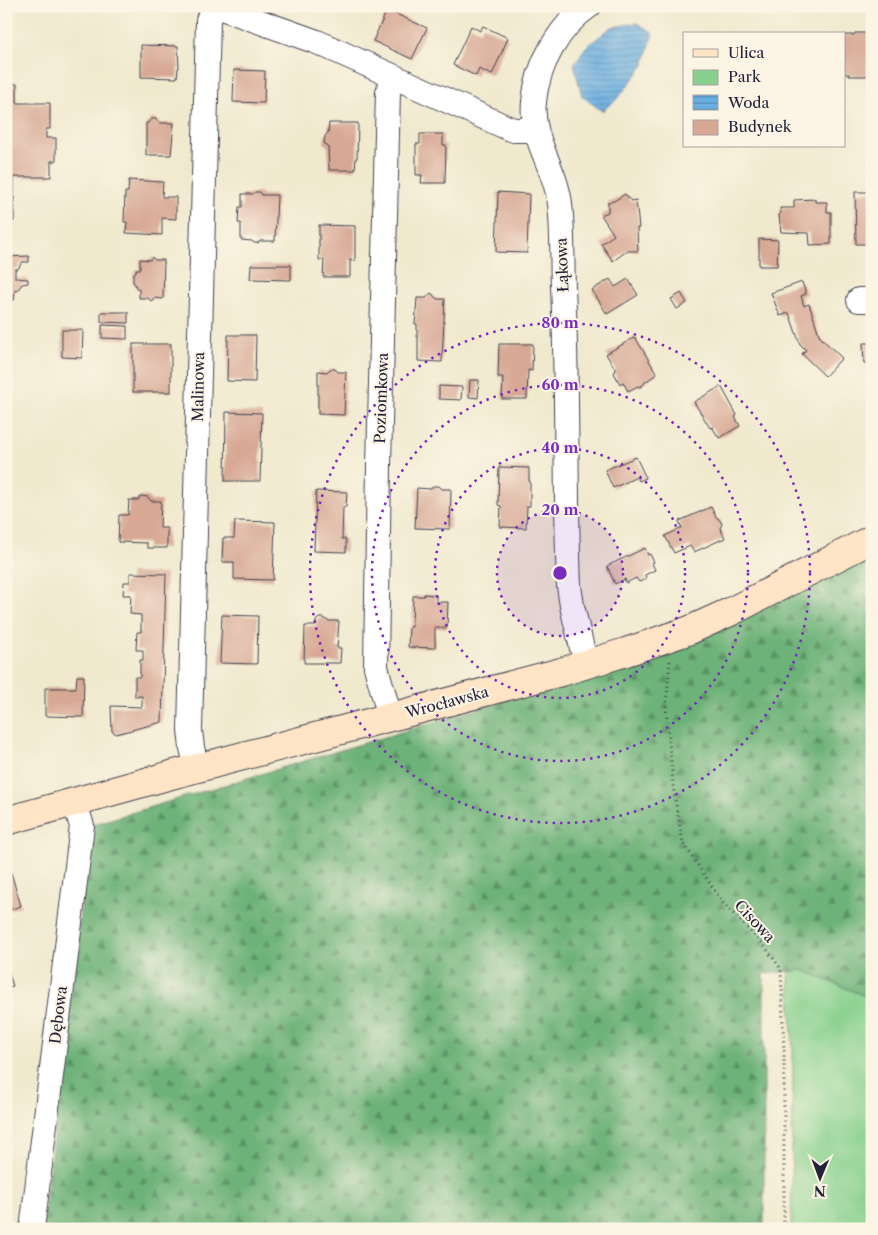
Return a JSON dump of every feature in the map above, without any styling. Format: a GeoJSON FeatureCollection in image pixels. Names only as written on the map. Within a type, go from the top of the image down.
{"type":"FeatureCollection","features":[{"type":"Feature","properties":{"kind":"street","name":"Malinowa"},"geometry":{"type":"LineString","coordinates":[[197,768],[190,730],[207,30],[208,20],[214,6],[316,42],[508,128],[514,130],[535,130]]}},
{"type":"Feature","properties":{"kind":"street","name":"Łąkowa"},"geometry":{"type":"LineString","coordinates":[[586,665],[569,586],[566,343],[560,202],[535,130],[533,115],[537,84],[548,56],[558,37],[576,15],[589,6]]}},
{"type":"Feature","properties":{"kind":"street","name":"Poziomkowa"},"geometry":{"type":"LineString","coordinates":[[390,717],[376,667],[388,92],[393,77]]}},
{"type":"Feature","properties":{"kind":"street","name":"Wrocławska"},"geometry":{"type":"LineString","coordinates":[[6,821],[197,768],[586,665],[668,638],[732,611],[872,539]]}},
{"type":"Feature","properties":{"kind":"street","name":"Dębowa"},"geometry":{"type":"LineString","coordinates":[[32,1229],[82,826],[74,802]]}},
{"type":"Feature","properties":{"kind":"path","name":"Cisowa"},"geometry":{"type":"LineString","coordinates":[[668,638],[671,645],[666,707],[674,794],[683,843],[722,903],[763,944],[782,969],[784,1229]]}},
{"type":"Feature","properties":{"kind":"green space"},"geometry":{"type":"Polygon","coordinates":[[[872,555],[872,999],[802,970],[764,974],[764,1229],[42,1229],[91,825],[688,646],[872,555]]]}},
{"type":"Feature","properties":{"kind":"green space"},"geometry":{"type":"Polygon","coordinates":[[[802,970],[872,999],[872,1229],[791,1229],[793,1051],[789,972],[802,970]]]}},
{"type":"Feature","properties":{"kind":"water"},"geometry":{"type":"Polygon","coordinates":[[[637,23],[653,33],[644,65],[618,98],[602,111],[582,96],[574,64],[586,47],[612,27],[637,23]]]}},
{"type":"Feature","properties":{"kind":"building"},"geometry":{"type":"Polygon","coordinates":[[[387,10],[427,28],[412,59],[373,41],[387,10]]]}},
{"type":"Feature","properties":{"kind":"building"},"geometry":{"type":"Polygon","coordinates":[[[471,26],[480,31],[483,26],[508,38],[492,75],[479,69],[476,76],[453,65],[471,26]]]}},
{"type":"Feature","properties":{"kind":"building"},"geometry":{"type":"Polygon","coordinates":[[[855,33],[872,33],[872,76],[849,76],[849,74],[846,74],[846,35],[854,35],[855,33]]]}},
{"type":"Feature","properties":{"kind":"building"},"geometry":{"type":"Polygon","coordinates":[[[141,45],[178,46],[179,68],[177,78],[141,77],[141,45]]]}},
{"type":"Feature","properties":{"kind":"building"},"geometry":{"type":"Polygon","coordinates":[[[234,70],[265,71],[264,103],[233,102],[234,70]]]}},
{"type":"Feature","properties":{"kind":"building"},"geometry":{"type":"Polygon","coordinates":[[[12,84],[17,84],[17,103],[50,103],[50,129],[46,129],[46,138],[56,138],[56,161],[51,161],[51,177],[14,177],[14,221],[7,221],[6,117],[11,117],[12,84]]]}},
{"type":"Feature","properties":{"kind":"building"},"geometry":{"type":"Polygon","coordinates":[[[151,119],[156,119],[159,123],[174,123],[171,155],[146,155],[146,123],[151,119]]]}},
{"type":"Feature","properties":{"kind":"building"},"geometry":{"type":"Polygon","coordinates":[[[329,123],[358,123],[355,170],[329,170],[328,147],[324,143],[329,123]]]}},
{"type":"Feature","properties":{"kind":"building"},"geometry":{"type":"Polygon","coordinates":[[[420,134],[443,134],[443,145],[446,145],[445,183],[421,183],[422,175],[416,175],[416,144],[420,144],[420,134]]]}},
{"type":"Feature","properties":{"kind":"building"},"geometry":{"type":"Polygon","coordinates":[[[129,180],[163,182],[162,197],[176,197],[176,219],[162,218],[162,235],[126,233],[127,222],[124,222],[125,192],[128,192],[129,180]]]}},
{"type":"Feature","properties":{"kind":"building"},"geometry":{"type":"Polygon","coordinates":[[[260,192],[262,195],[277,195],[275,241],[254,243],[241,240],[241,223],[238,223],[239,207],[242,207],[242,194],[253,194],[260,192]]]}},
{"type":"Feature","properties":{"kind":"building"},"geometry":{"type":"Polygon","coordinates":[[[498,192],[529,194],[527,253],[496,252],[498,192]]]}},
{"type":"Feature","properties":{"kind":"building"},"geometry":{"type":"Polygon","coordinates":[[[855,192],[872,192],[872,244],[856,244],[855,192]]]}},
{"type":"Feature","properties":{"kind":"building"},"geometry":{"type":"Polygon","coordinates":[[[625,194],[631,201],[636,200],[639,228],[637,228],[638,251],[627,251],[613,261],[601,244],[614,235],[601,215],[608,212],[608,202],[614,201],[625,194]]]}},
{"type":"Feature","properties":{"kind":"building"},"geometry":{"type":"Polygon","coordinates":[[[815,199],[815,202],[827,202],[827,212],[831,212],[831,244],[810,245],[809,233],[781,232],[780,208],[794,208],[794,200],[815,199]]]}},
{"type":"Feature","properties":{"kind":"building"},"geometry":{"type":"Polygon","coordinates":[[[319,225],[355,226],[355,261],[350,260],[350,277],[323,277],[324,260],[319,260],[319,225]]]}},
{"type":"Feature","properties":{"kind":"building"},"geometry":{"type":"Polygon","coordinates":[[[759,239],[778,240],[777,266],[759,266],[759,239]]]}},
{"type":"Feature","properties":{"kind":"building"},"geometry":{"type":"Polygon","coordinates":[[[29,256],[29,262],[22,262],[18,269],[15,269],[15,278],[28,279],[28,283],[22,284],[17,291],[15,290],[14,300],[6,300],[6,257],[29,256]]]}},
{"type":"Feature","properties":{"kind":"building"},"geometry":{"type":"Polygon","coordinates":[[[152,257],[155,260],[164,260],[163,299],[154,298],[151,301],[148,298],[139,298],[139,289],[136,289],[133,282],[133,274],[136,272],[136,269],[140,269],[140,259],[150,260],[152,257]]]}},
{"type":"Feature","properties":{"kind":"building"},"geometry":{"type":"Polygon","coordinates":[[[251,265],[291,265],[291,280],[250,279],[251,265]]]}},
{"type":"Feature","properties":{"kind":"building"},"geometry":{"type":"Polygon","coordinates":[[[610,279],[615,287],[628,279],[638,295],[607,314],[592,290],[610,279]]]}},
{"type":"Feature","properties":{"kind":"building"},"geometry":{"type":"Polygon","coordinates":[[[802,282],[806,294],[801,296],[804,306],[809,304],[820,337],[842,358],[825,376],[802,354],[806,350],[800,344],[789,313],[780,316],[771,293],[802,282]]]}},
{"type":"Feature","properties":{"kind":"building"},"geometry":{"type":"Polygon","coordinates":[[[431,293],[437,299],[445,299],[442,362],[418,361],[417,324],[415,324],[417,298],[426,298],[431,293]]]}},
{"type":"Feature","properties":{"kind":"building"},"geometry":{"type":"Polygon","coordinates":[[[681,293],[687,303],[677,309],[671,299],[681,293]]]}},
{"type":"Feature","properties":{"kind":"building"},"geometry":{"type":"Polygon","coordinates":[[[101,312],[128,312],[128,323],[101,322],[101,312]]]}},
{"type":"Feature","properties":{"kind":"building"},"geometry":{"type":"Polygon","coordinates":[[[102,325],[127,326],[127,339],[102,338],[102,325]]]}},
{"type":"Feature","properties":{"kind":"building"},"geometry":{"type":"Polygon","coordinates":[[[62,330],[83,330],[82,358],[62,357],[62,330]]]}},
{"type":"Feature","properties":{"kind":"building"},"geometry":{"type":"Polygon","coordinates":[[[228,335],[256,335],[255,382],[227,381],[228,335]]]}},
{"type":"Feature","properties":{"kind":"building"},"geometry":{"type":"Polygon","coordinates":[[[635,337],[657,374],[640,387],[638,386],[628,391],[623,382],[620,384],[614,373],[616,370],[606,354],[635,337]]]}},
{"type":"Feature","properties":{"kind":"building"},"geometry":{"type":"Polygon","coordinates":[[[863,343],[872,343],[872,385],[869,385],[869,364],[864,363],[863,343]]]}},
{"type":"Feature","properties":{"kind":"building"},"geometry":{"type":"Polygon","coordinates":[[[133,344],[171,344],[171,392],[133,392],[133,344]]]}},
{"type":"Feature","properties":{"kind":"building"},"geometry":{"type":"Polygon","coordinates":[[[499,344],[533,344],[532,371],[528,370],[527,399],[502,399],[503,377],[498,377],[499,344]]]}},
{"type":"Feature","properties":{"kind":"building"},"geometry":{"type":"Polygon","coordinates":[[[330,369],[346,372],[344,415],[318,414],[318,371],[327,372],[330,369]]]}},
{"type":"Feature","properties":{"kind":"building"},"geometry":{"type":"Polygon","coordinates":[[[470,380],[479,380],[478,398],[469,397],[470,380]]]}},
{"type":"Feature","properties":{"kind":"building"},"geometry":{"type":"Polygon","coordinates":[[[439,386],[462,387],[461,400],[439,399],[439,386]]]}},
{"type":"Feature","properties":{"kind":"building"},"geometry":{"type":"Polygon","coordinates":[[[721,386],[737,415],[735,417],[740,426],[719,438],[712,427],[710,428],[694,402],[721,386]]]}},
{"type":"Feature","properties":{"kind":"building"},"geometry":{"type":"Polygon","coordinates":[[[226,412],[262,413],[260,481],[225,481],[226,412]]]}},
{"type":"Feature","properties":{"kind":"building"},"geometry":{"type":"Polygon","coordinates":[[[636,457],[646,478],[639,481],[637,477],[613,488],[605,470],[636,457]]]}},
{"type":"Feature","properties":{"kind":"building"},"geometry":{"type":"Polygon","coordinates":[[[499,467],[529,468],[530,506],[527,506],[526,528],[500,527],[501,506],[498,505],[499,467]]]}},
{"type":"Feature","properties":{"kind":"building"},"geometry":{"type":"Polygon","coordinates":[[[434,486],[439,486],[442,489],[451,489],[450,529],[415,528],[417,488],[430,489],[434,486]]]}},
{"type":"Feature","properties":{"kind":"building"},"geometry":{"type":"Polygon","coordinates":[[[316,491],[347,492],[346,507],[343,507],[342,539],[346,539],[346,552],[314,551],[316,491]]]}},
{"type":"Feature","properties":{"kind":"building"},"geometry":{"type":"Polygon","coordinates":[[[141,496],[148,497],[151,501],[161,501],[160,528],[167,528],[167,548],[147,548],[147,543],[118,542],[119,515],[128,515],[129,500],[138,500],[141,496]]]}},
{"type":"Feature","properties":{"kind":"building"},"geometry":{"type":"Polygon","coordinates":[[[711,507],[722,524],[720,528],[725,538],[694,552],[690,546],[674,553],[665,536],[682,528],[679,521],[711,507]]]}},
{"type":"Feature","properties":{"kind":"building"},"geometry":{"type":"Polygon","coordinates":[[[235,521],[275,522],[273,580],[234,579],[234,562],[222,562],[223,538],[234,538],[235,521]]]}},
{"type":"Feature","properties":{"kind":"building"},"geometry":{"type":"Polygon","coordinates":[[[645,548],[654,562],[652,563],[655,570],[645,575],[646,579],[639,582],[636,578],[626,583],[625,579],[615,584],[607,566],[645,548]]]}},
{"type":"Feature","properties":{"kind":"building"},"geometry":{"type":"Polygon","coordinates":[[[130,573],[166,574],[162,722],[116,734],[112,731],[111,706],[142,707],[142,696],[135,697],[135,677],[140,677],[140,660],[143,660],[143,650],[136,650],[137,632],[141,632],[141,615],[130,614],[131,595],[123,595],[124,582],[130,582],[130,573]]]}},
{"type":"Feature","properties":{"kind":"building"},"geometry":{"type":"Polygon","coordinates":[[[424,594],[436,595],[436,602],[448,602],[447,628],[435,628],[435,648],[408,647],[409,627],[412,627],[413,596],[424,596],[424,594]]]}},
{"type":"Feature","properties":{"kind":"building"},"geometry":{"type":"Polygon","coordinates":[[[222,615],[258,616],[257,664],[220,663],[222,615]]]}},
{"type":"Feature","properties":{"kind":"building"},"geometry":{"type":"Polygon","coordinates":[[[319,618],[324,618],[328,621],[339,621],[337,648],[341,648],[340,663],[304,663],[305,626],[316,626],[316,621],[319,618]]]}},
{"type":"Feature","properties":{"kind":"building"},"geometry":{"type":"Polygon","coordinates":[[[77,676],[84,676],[83,717],[45,716],[45,688],[76,688],[77,676]]]}},
{"type":"Feature","properties":{"kind":"building"},"geometry":{"type":"Polygon","coordinates":[[[11,873],[21,906],[6,911],[6,875],[11,873]]]}},
{"type":"Feature","properties":{"kind":"building"},"geometry":{"type":"Polygon","coordinates":[[[6,965],[13,986],[6,988],[6,965]]]}}]}
